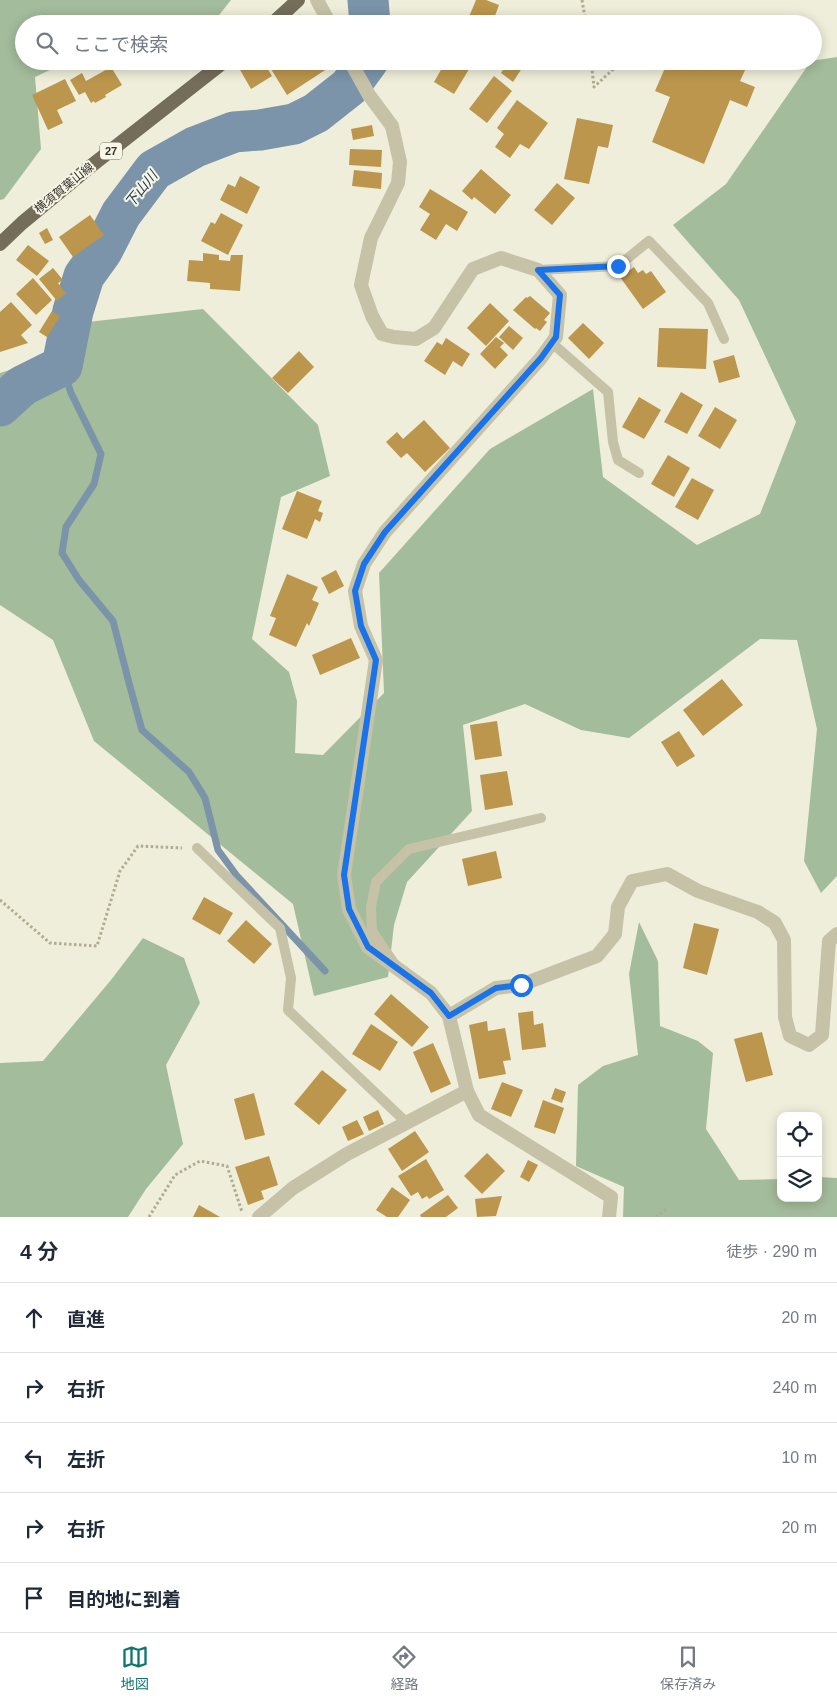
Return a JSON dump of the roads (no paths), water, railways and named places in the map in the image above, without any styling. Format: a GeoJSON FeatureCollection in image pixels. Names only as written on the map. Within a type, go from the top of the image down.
{"type":"FeatureCollection","features":[{"type":"Feature","properties":{"kind":"main road"},"geometry":{"type":"LineString","coordinates":[[282,15],[298,0]]}},
{"type":"Feature","properties":{"kind":"main road","name":"横須賀葉山線"},"geometry":{"type":"LineString","coordinates":[[0,244],[22,222],[214,70]]}},
{"type":"Feature","properties":{"kind":"street"},"geometry":{"type":"LineString","coordinates":[[317,0],[325,15]]}},
{"type":"Feature","properties":{"kind":"street"},"geometry":{"type":"LineString","coordinates":[[355,70],[369,95],[392,126],[400,162],[398,183],[370,238],[360,285],[372,316],[382,334],[416,339],[434,328],[473,269],[501,258],[538,270],[560,295],[556,337],[552,343],[541,358],[385,532],[364,564],[355,591],[361,626],[376,660],[344,875],[349,909],[368,947],[431,993],[449,1016],[467,1091],[478,1115],[611,1197],[609,1217]]}},
{"type":"Feature","properties":{"kind":"street"},"geometry":{"type":"LineString","coordinates":[[449,1016],[496,988],[521,985],[597,956],[615,934],[618,906],[632,881],[667,874],[698,891],[758,912],[775,923],[784,940],[785,1017],[790,1036],[809,1045],[822,1035],[829,941],[837,934]]}},
{"type":"Feature","properties":{"kind":"street"},"geometry":{"type":"LineString","coordinates":[[259,1217],[293,1188],[347,1154],[467,1091]]}},
{"type":"Feature","properties":{"kind":"lane"},"geometry":{"type":"LineString","coordinates":[[538,270],[618,266],[649,242],[708,303],[724,339]]}},
{"type":"Feature","properties":{"kind":"lane"},"geometry":{"type":"LineString","coordinates":[[552,343],[608,392],[613,442],[618,460],[639,473]]}},
{"type":"Feature","properties":{"kind":"lane"},"geometry":{"type":"LineString","coordinates":[[398,969],[372,931],[371,906],[376,882],[409,849],[541,818]]}},
{"type":"Feature","properties":{"kind":"lane"},"geometry":{"type":"LineString","coordinates":[[197,848],[280,928],[291,978],[288,1010],[406,1122]]}},
{"type":"Feature","properties":{"kind":"waterway","name":"下山川"},"geometry":{"type":"LineString","coordinates":[[368,0],[369,15]]}},
{"type":"Feature","properties":{"kind":"waterway","name":"下山川"},"geometry":{"type":"LineString","coordinates":[[0,406],[22,386],[62,366],[73,311],[84,276],[102,251],[121,214],[154,170],[195,147],[234,132],[294,124],[316,113],[349,87],[361,70]]}},
{"type":"Feature","properties":{"kind":"waterway"},"geometry":{"type":"LineString","coordinates":[[62,366],[71,393],[101,454],[94,484],[66,527],[62,553],[79,580],[113,621],[142,730],[189,772],[205,798],[218,850],[237,876],[325,971]]}}]}
